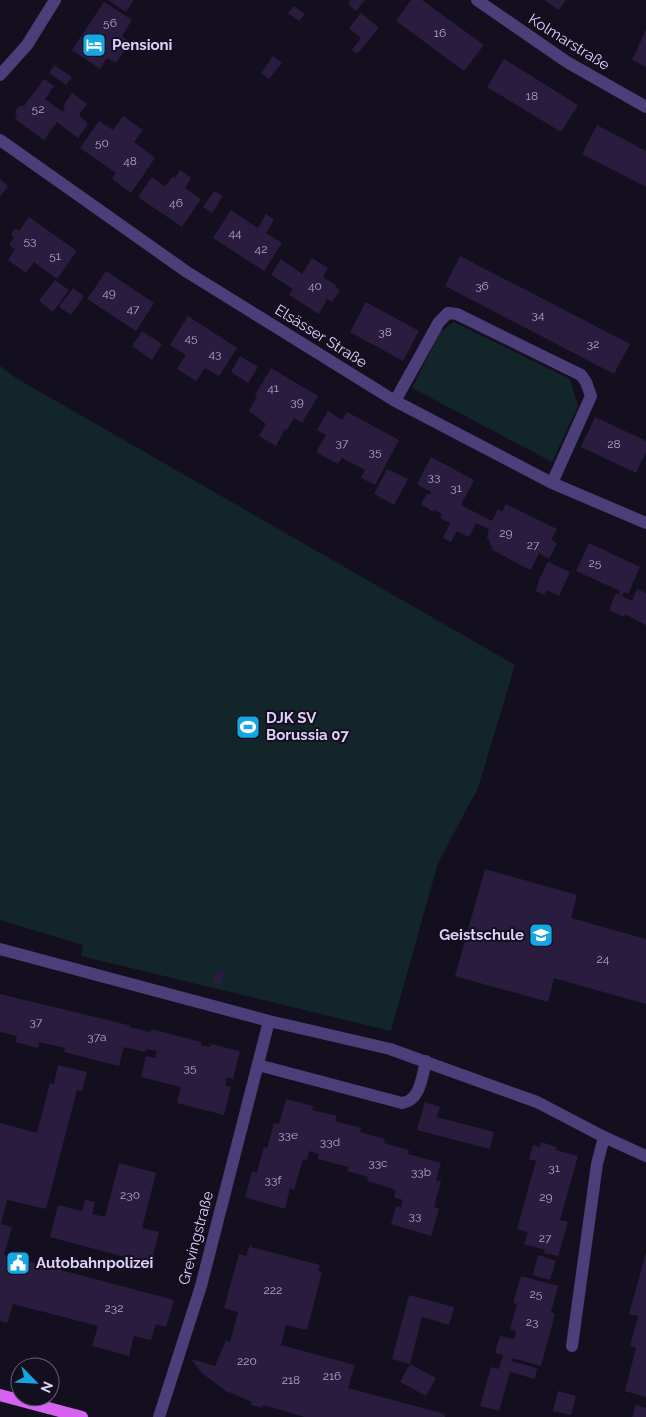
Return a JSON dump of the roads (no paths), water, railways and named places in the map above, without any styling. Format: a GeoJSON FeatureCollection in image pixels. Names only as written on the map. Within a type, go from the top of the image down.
{"type":"FeatureCollection","features":[{"type":"Feature","properties":{"kind":"main road"},"geometry":{"type":"LineString","coordinates":[[0,1395],[82,1417]]}},
{"type":"Feature","properties":{"kind":"street"},"geometry":{"type":"LineString","coordinates":[[0,75],[27,45],[55,0]]}},
{"type":"Feature","properties":{"kind":"street","name":"Kolmarstraße"},"geometry":{"type":"LineString","coordinates":[[477,0],[566,62],[646,107]]}},
{"type":"Feature","properties":{"kind":"street","name":"Elsässer Straße"},"geometry":{"type":"LineString","coordinates":[[0,140],[187,272],[395,401],[552,483],[646,523]]}},
{"type":"Feature","properties":{"kind":"street"},"geometry":{"type":"LineString","coordinates":[[395,401],[439,322],[448,314],[457,314],[580,376],[586,382],[591,396],[552,483]]}},
{"type":"Feature","properties":{"kind":"street"},"geometry":{"type":"LineString","coordinates":[[0,949],[269,1020],[390,1049],[537,1102],[604,1137],[646,1156]]}},
{"type":"Feature","properties":{"kind":"street","name":"Grevingstraße"},"geometry":{"type":"LineString","coordinates":[[159,1417],[201,1286],[269,1020]]}},
{"type":"Feature","properties":{"kind":"street"},"geometry":{"type":"LineString","coordinates":[[258,1065],[402,1103],[408,1102],[416,1095],[426,1062]]}},
{"type":"Feature","properties":{"kind":"street"},"geometry":{"type":"LineString","coordinates":[[572,1346],[598,1164],[604,1137]]}},
{"type":"Feature","properties":{"kind":"place","name":"Pensioni"},"geometry":{"type":"Point","coordinates":[94,45]}},
{"type":"Feature","properties":{"kind":"place","name":"DJK SV Borussia 07"},"geometry":{"type":"Point","coordinates":[248,727]}},
{"type":"Feature","properties":{"kind":"place","name":"Geistschule"},"geometry":{"type":"Point","coordinates":[541,935]}},
{"type":"Feature","properties":{"kind":"place","name":"Autobahnpolizei"},"geometry":{"type":"Point","coordinates":[18,1263]}}]}
